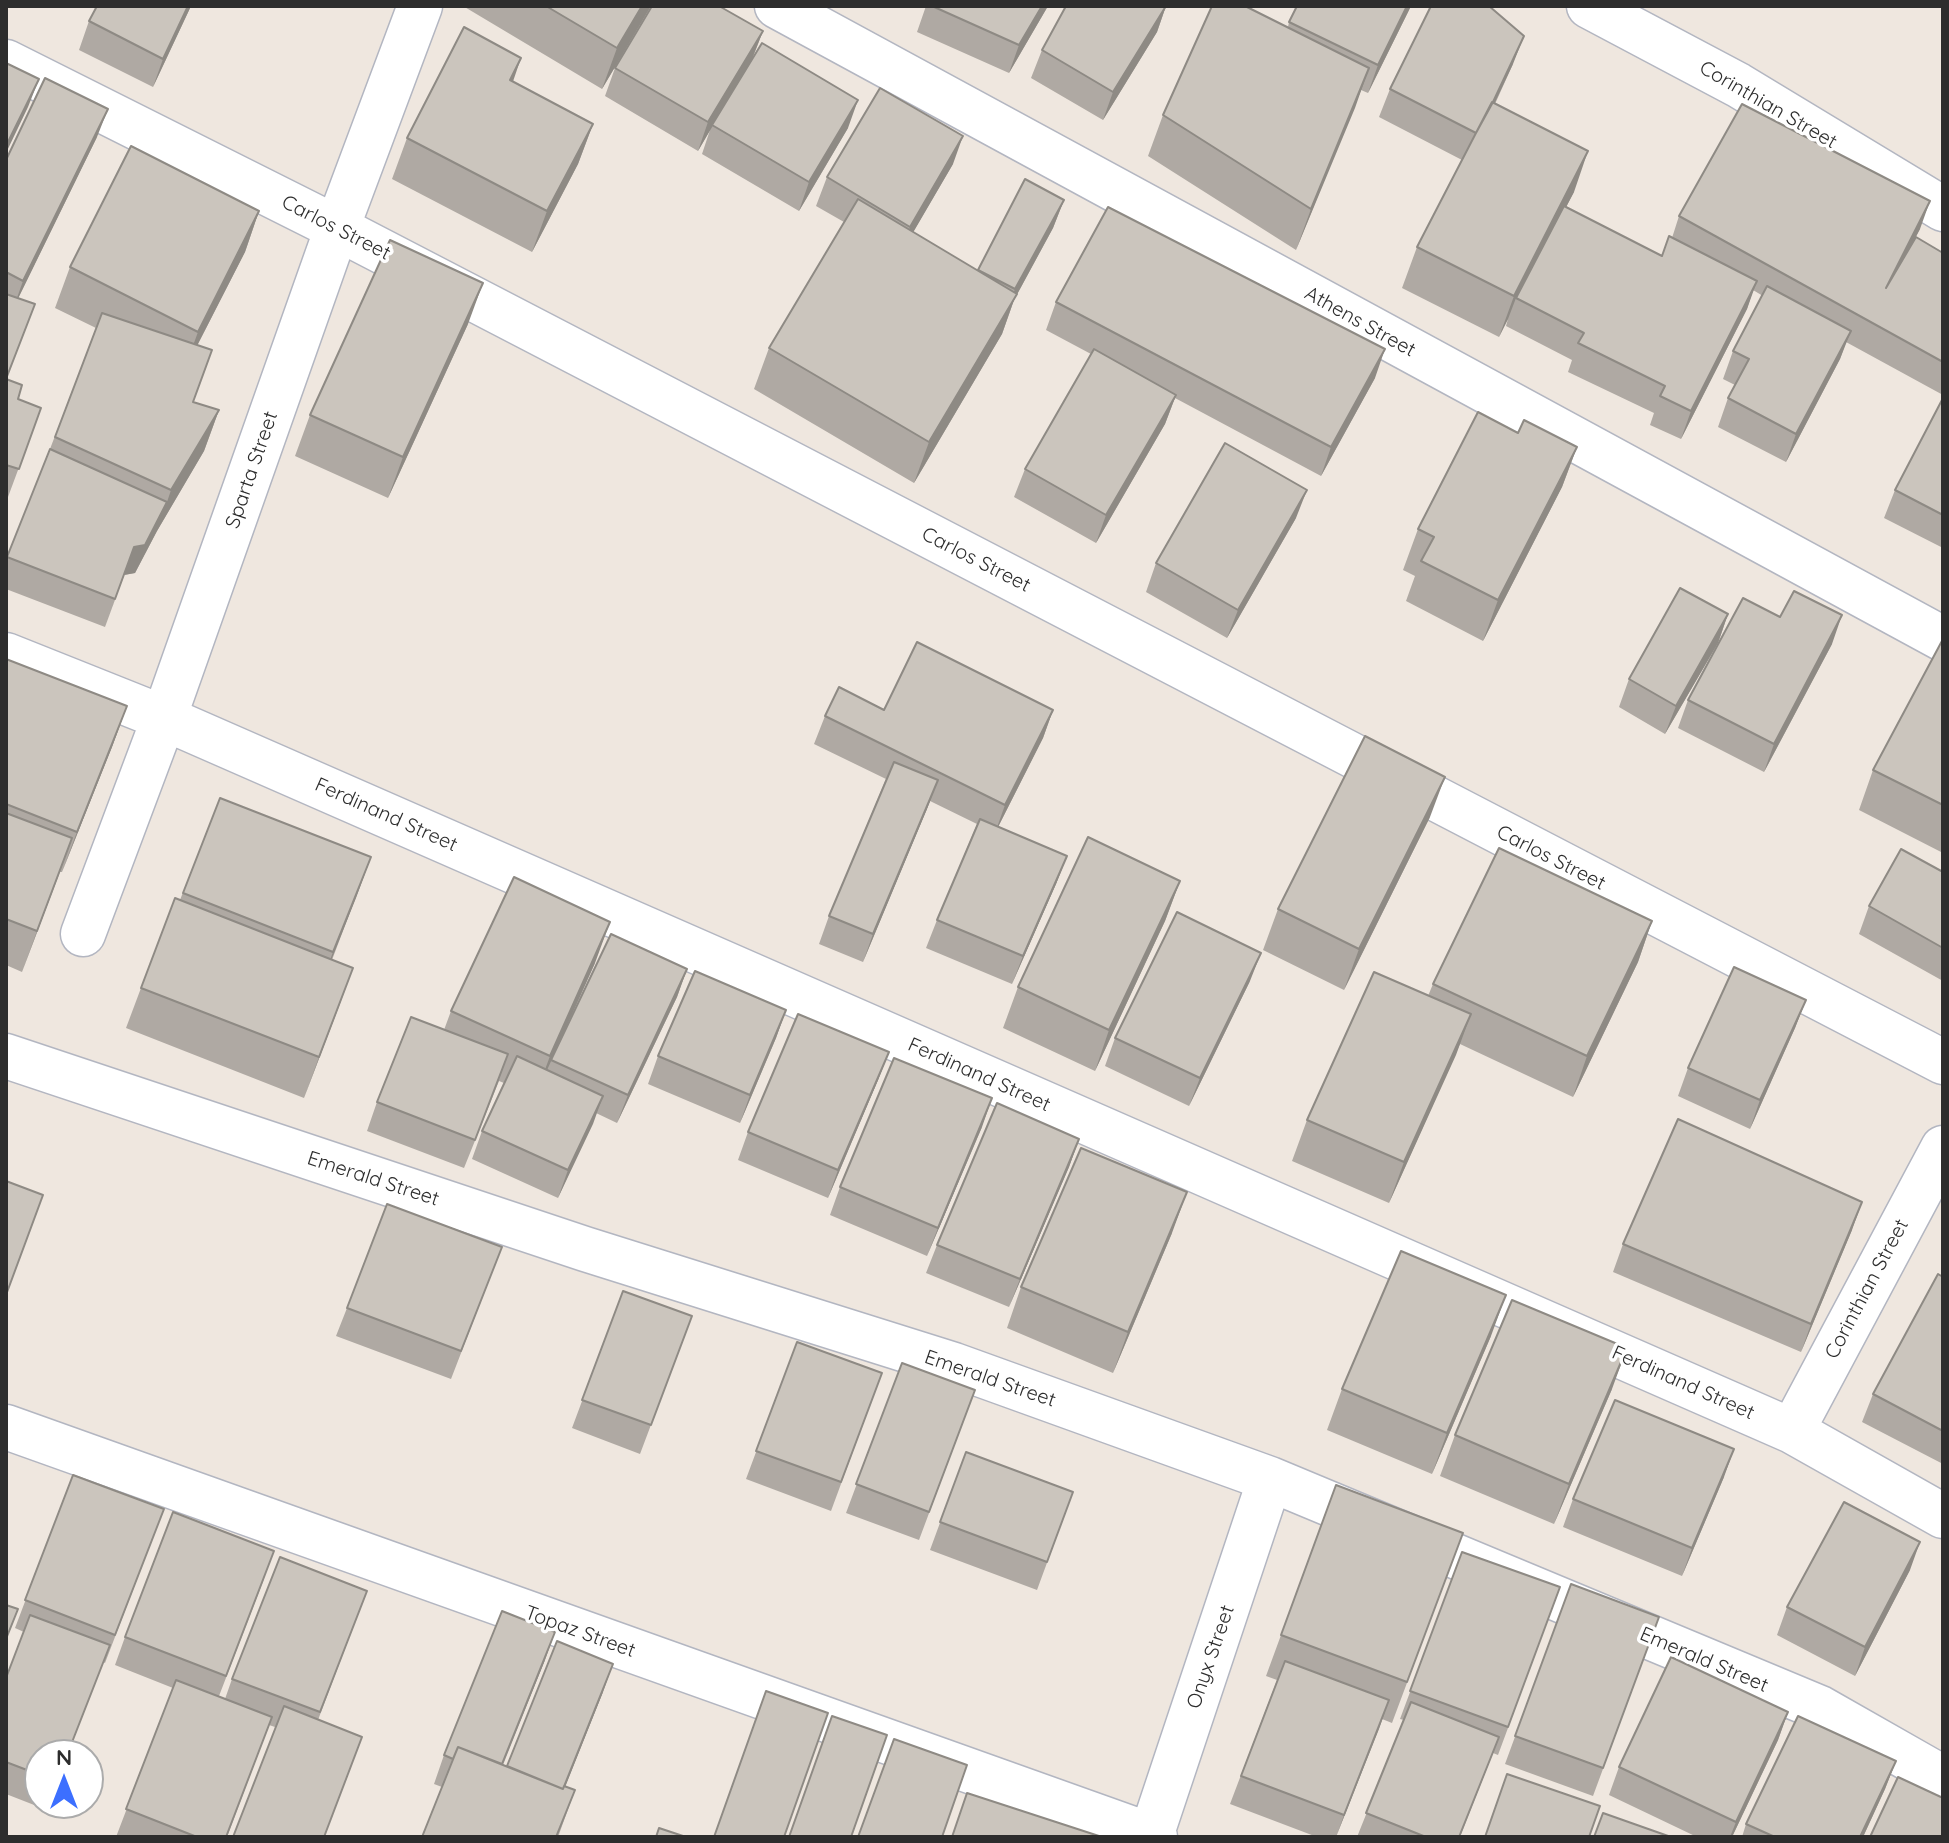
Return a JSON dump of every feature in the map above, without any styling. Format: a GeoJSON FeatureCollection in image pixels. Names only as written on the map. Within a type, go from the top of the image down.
{"type":"FeatureCollection","features":[{"type":"Feature","properties":{"kind":"street","name":"Sparta Street"},"geometry":{"type":"LineString","coordinates":[[83,934],[164,718],[337,228],[420,6]]}},
{"type":"Feature","properties":{"kind":"street","name":"Athens Street"},"geometry":{"type":"LineString","coordinates":[[777,6],[1943,639]]}},
{"type":"Feature","properties":{"kind":"street","name":"Corinthian Street"},"geometry":{"type":"LineString","coordinates":[[1589,6],[1738,85],[1943,209]]}},
{"type":"Feature","properties":{"kind":"street","name":"Carlos Street"},"geometry":{"type":"LineString","coordinates":[[6,62],[337,228],[1943,1062]]}},
{"type":"Feature","properties":{"kind":"street","name":"Ferdinand Street"},"geometry":{"type":"LineString","coordinates":[[6,655],[164,718],[1792,1431],[1943,1516]]}},
{"type":"Feature","properties":{"kind":"street","name":"Emerald Street"},"geometry":{"type":"LineString","coordinates":[[6,1056],[585,1249],[954,1365],[1270,1479],[1820,1708],[1943,1778]]}},
{"type":"Feature","properties":{"kind":"street","name":"Corinthian Street"},"geometry":{"type":"LineString","coordinates":[[1792,1431],[1943,1148]]}},
{"type":"Feature","properties":{"kind":"street","name":"Topaz Street"},"geometry":{"type":"LineString","coordinates":[[6,1427],[1153,1836]]}},
{"type":"Feature","properties":{"kind":"street","name":"Onyx Street"},"geometry":{"type":"LineString","coordinates":[[1153,1836],[1270,1479]]}},
{"type":"Feature","properties":{"kind":"building"},"geometry":{"type":"Polygon","coordinates":[[[97,6],[188,6],[163,59],[89,21],[97,6]]]}},
{"type":"Feature","properties":{"kind":"building"},"geometry":{"type":"Polygon","coordinates":[[[546,6],[642,6],[617,48],[546,6]]]}},
{"type":"Feature","properties":{"kind":"building"},"geometry":{"type":"Polygon","coordinates":[[[652,6],[719,6],[763,31],[708,122],[615,68],[652,6]]]}},
{"type":"Feature","properties":{"kind":"building"},"geometry":{"type":"Polygon","coordinates":[[[932,6],[1042,6],[1019,45],[932,6]]]}},
{"type":"Feature","properties":{"kind":"building"},"geometry":{"type":"Polygon","coordinates":[[[1066,6],[1166,6],[1113,92],[1042,50],[1066,6]]]}},
{"type":"Feature","properties":{"kind":"building"},"geometry":{"type":"Polygon","coordinates":[[[1212,6],[1245,6],[1369,68],[1311,209],[1163,115],[1212,6]]]}},
{"type":"Feature","properties":{"kind":"building"},"geometry":{"type":"Polygon","coordinates":[[[1297,6],[1407,6],[1378,65],[1289,22],[1297,6]]]}},
{"type":"Feature","properties":{"kind":"building"},"geometry":{"type":"Polygon","coordinates":[[[1431,6],[1489,6],[1524,36],[1476,133],[1390,89],[1431,6]]]}},
{"type":"Feature","properties":{"kind":"building"},"geometry":{"type":"Polygon","coordinates":[[[464,27],[521,58],[510,80],[593,124],[547,211],[407,138],[464,27]]]}},
{"type":"Feature","properties":{"kind":"building"},"geometry":{"type":"Polygon","coordinates":[[[762,43],[858,100],[809,182],[712,125],[762,43]]]}},
{"type":"Feature","properties":{"kind":"building"},"geometry":{"type":"Polygon","coordinates":[[[6,63],[39,79],[6,146],[6,63]]]}},
{"type":"Feature","properties":{"kind":"building"},"geometry":{"type":"Polygon","coordinates":[[[45,78],[108,109],[23,281],[6,272],[6,160],[45,78]]]}},
{"type":"Feature","properties":{"kind":"building"},"geometry":{"type":"Polygon","coordinates":[[[880,88],[963,136],[910,227],[827,177],[880,88]]]}},
{"type":"Feature","properties":{"kind":"building"},"geometry":{"type":"Polygon","coordinates":[[[1492,102],[1588,151],[1514,296],[1417,247],[1492,102]]]}},
{"type":"Feature","properties":{"kind":"building"},"geometry":{"type":"Polygon","coordinates":[[[1742,104],[1930,201],[1886,288],[1916,237],[1943,253],[1943,362],[1679,216],[1742,104]]]}},
{"type":"Feature","properties":{"kind":"building"},"geometry":{"type":"Polygon","coordinates":[[[131,146],[259,211],[198,332],[70,267],[131,146]]]}},
{"type":"Feature","properties":{"kind":"building"},"geometry":{"type":"Polygon","coordinates":[[[1025,179],[1064,200],[1015,289],[978,270],[1025,179]]]}},
{"type":"Feature","properties":{"kind":"building"},"geometry":{"type":"Polygon","coordinates":[[[858,199],[1017,294],[929,442],[769,348],[858,199]]]}},
{"type":"Feature","properties":{"kind":"building"},"geometry":{"type":"Polygon","coordinates":[[[1564,206],[1662,256],[1669,236],[1757,281],[1691,411],[1660,396],[1665,386],[1578,343],[1584,333],[1516,298],[1564,206]]]}},
{"type":"Feature","properties":{"kind":"building"},"geometry":{"type":"Polygon","coordinates":[[[1108,207],[1385,349],[1331,447],[1056,302],[1108,207]]]}},
{"type":"Feature","properties":{"kind":"building"},"geometry":{"type":"Polygon","coordinates":[[[390,240],[483,283],[403,457],[310,415],[390,240]]]}},
{"type":"Feature","properties":{"kind":"building"},"geometry":{"type":"Polygon","coordinates":[[[1767,286],[1851,331],[1796,434],[1728,398],[1749,359],[1733,351],[1767,286]]]}},
{"type":"Feature","properties":{"kind":"building"},"geometry":{"type":"Polygon","coordinates":[[[6,294],[35,304],[6,379],[6,294]]]}},
{"type":"Feature","properties":{"kind":"building"},"geometry":{"type":"Polygon","coordinates":[[[102,313],[212,350],[193,402],[219,410],[171,490],[55,437],[102,313]]]}},
{"type":"Feature","properties":{"kind":"building"},"geometry":{"type":"Polygon","coordinates":[[[1094,349],[1176,395],[1106,515],[1025,469],[1094,349]]]}},
{"type":"Feature","properties":{"kind":"building"},"geometry":{"type":"Polygon","coordinates":[[[6,379],[22,385],[18,399],[41,408],[19,469],[6,465],[6,379]]]}},
{"type":"Feature","properties":{"kind":"building"},"geometry":{"type":"Polygon","coordinates":[[[1943,398],[1943,515],[1895,490],[1943,398]]]}},
{"type":"Feature","properties":{"kind":"building"},"geometry":{"type":"Polygon","coordinates":[[[1478,412],[1518,433],[1524,420],[1577,447],[1498,600],[1421,561],[1434,537],[1418,529],[1478,412]]]}},
{"type":"Feature","properties":{"kind":"building"},"geometry":{"type":"Polygon","coordinates":[[[1225,443],[1307,490],[1238,610],[1156,563],[1225,443]]]}},
{"type":"Feature","properties":{"kind":"building"},"geometry":{"type":"Polygon","coordinates":[[[50,449],[167,502],[145,545],[134,547],[115,599],[7,557],[50,449]]]}},
{"type":"Feature","properties":{"kind":"building"},"geometry":{"type":"Polygon","coordinates":[[[1680,588],[1728,614],[1676,706],[1629,679],[1680,588]]]}},
{"type":"Feature","properties":{"kind":"building"},"geometry":{"type":"Polygon","coordinates":[[[1794,591],[1842,615],[1774,744],[1688,700],[1743,598],[1780,617],[1794,591]]]}},
{"type":"Feature","properties":{"kind":"building"},"geometry":{"type":"Polygon","coordinates":[[[1943,639],[1943,805],[1873,770],[1943,639]]]}},
{"type":"Feature","properties":{"kind":"building"},"geometry":{"type":"Polygon","coordinates":[[[917,642],[1053,710],[1005,805],[825,716],[839,687],[884,710],[917,642]]]}},
{"type":"Feature","properties":{"kind":"building"},"geometry":{"type":"Polygon","coordinates":[[[6,659],[127,706],[77,832],[6,804],[6,659]]]}},
{"type":"Feature","properties":{"kind":"building"},"geometry":{"type":"Polygon","coordinates":[[[1365,736],[1445,777],[1359,949],[1278,909],[1365,736]]]}},
{"type":"Feature","properties":{"kind":"building"},"geometry":{"type":"Polygon","coordinates":[[[894,762],[938,780],[873,934],[829,916],[894,762]]]}},
{"type":"Feature","properties":{"kind":"building"},"geometry":{"type":"Polygon","coordinates":[[[220,798],[371,857],[333,952],[183,893],[220,798]]]}},
{"type":"Feature","properties":{"kind":"building"},"geometry":{"type":"Polygon","coordinates":[[[6,813],[72,838],[37,931],[6,919],[6,813]]]}},
{"type":"Feature","properties":{"kind":"building"},"geometry":{"type":"Polygon","coordinates":[[[980,819],[1067,856],[1023,956],[937,920],[980,819]]]}},
{"type":"Feature","properties":{"kind":"building"},"geometry":{"type":"Polygon","coordinates":[[[1088,837],[1180,881],[1109,1030],[1018,987],[1088,837]]]}},
{"type":"Feature","properties":{"kind":"building"},"geometry":{"type":"Polygon","coordinates":[[[1499,848],[1652,921],[1587,1056],[1433,984],[1499,848]]]}},
{"type":"Feature","properties":{"kind":"building"},"geometry":{"type":"Polygon","coordinates":[[[1901,849],[1943,872],[1943,948],[1869,906],[1901,849]]]}},
{"type":"Feature","properties":{"kind":"building"},"geometry":{"type":"Polygon","coordinates":[[[514,877],[610,922],[550,1056],[451,1011],[514,877]]]}},
{"type":"Feature","properties":{"kind":"building"},"geometry":{"type":"Polygon","coordinates":[[[175,898],[353,968],[319,1057],[141,988],[175,898]]]}},
{"type":"Feature","properties":{"kind":"building"},"geometry":{"type":"Polygon","coordinates":[[[1177,912],[1261,953],[1200,1078],[1115,1038],[1177,912]]]}},
{"type":"Feature","properties":{"kind":"building"},"geometry":{"type":"Polygon","coordinates":[[[611,934],[687,969],[628,1095],[551,1060],[611,934]]]}},
{"type":"Feature","properties":{"kind":"building"},"geometry":{"type":"Polygon","coordinates":[[[1734,967],[1806,1000],[1760,1100],[1688,1068],[1734,967]]]}},
{"type":"Feature","properties":{"kind":"building"},"geometry":{"type":"Polygon","coordinates":[[[695,971],[786,1010],[750,1095],[658,1056],[695,971]]]}},
{"type":"Feature","properties":{"kind":"building"},"geometry":{"type":"Polygon","coordinates":[[[1374,972],[1471,1014],[1404,1162],[1307,1120],[1374,972]]]}},
{"type":"Feature","properties":{"kind":"building"},"geometry":{"type":"Polygon","coordinates":[[[798,1014],[889,1052],[838,1170],[748,1132],[798,1014]]]}},
{"type":"Feature","properties":{"kind":"building"},"geometry":{"type":"Polygon","coordinates":[[[411,1017],[508,1054],[475,1140],[377,1102],[411,1017]]]}},
{"type":"Feature","properties":{"kind":"building"},"geometry":{"type":"Polygon","coordinates":[[[517,1056],[603,1096],[568,1170],[482,1131],[517,1056]]]}},
{"type":"Feature","properties":{"kind":"building"},"geometry":{"type":"Polygon","coordinates":[[[894,1058],[992,1098],[938,1228],[840,1187],[894,1058]]]}},
{"type":"Feature","properties":{"kind":"building"},"geometry":{"type":"Polygon","coordinates":[[[997,1103],[1079,1139],[1020,1279],[937,1245],[997,1103]]]}},
{"type":"Feature","properties":{"kind":"building"},"geometry":{"type":"Polygon","coordinates":[[[1678,1119],[1862,1202],[1811,1324],[1623,1244],[1678,1119]]]}},
{"type":"Feature","properties":{"kind":"building"},"geometry":{"type":"Polygon","coordinates":[[[1081,1148],[1187,1192],[1128,1332],[1021,1287],[1081,1148]]]}},
{"type":"Feature","properties":{"kind":"building"},"geometry":{"type":"Polygon","coordinates":[[[6,1181],[43,1195],[6,1295],[6,1181]]]}},
{"type":"Feature","properties":{"kind":"building"},"geometry":{"type":"Polygon","coordinates":[[[387,1204],[502,1247],[461,1351],[347,1308],[387,1204]]]}},
{"type":"Feature","properties":{"kind":"building"},"geometry":{"type":"Polygon","coordinates":[[[1401,1251],[1506,1295],[1447,1433],[1342,1389],[1401,1251]]]}},
{"type":"Feature","properties":{"kind":"building"},"geometry":{"type":"Polygon","coordinates":[[[1938,1274],[1943,1277],[1943,1431],[1873,1394],[1938,1274]]]}},
{"type":"Feature","properties":{"kind":"building"},"geometry":{"type":"Polygon","coordinates":[[[623,1291],[692,1316],[651,1425],[582,1400],[623,1291]]]}},
{"type":"Feature","properties":{"kind":"building"},"geometry":{"type":"Polygon","coordinates":[[[1512,1300],[1627,1348],[1569,1484],[1455,1435],[1512,1300]]]}},
{"type":"Feature","properties":{"kind":"building"},"geometry":{"type":"Polygon","coordinates":[[[797,1342],[882,1373],[841,1482],[756,1451],[797,1342]]]}},
{"type":"Feature","properties":{"kind":"building"},"geometry":{"type":"Polygon","coordinates":[[[902,1363],[975,1390],[929,1512],[856,1484],[902,1363]]]}},
{"type":"Feature","properties":{"kind":"building"},"geometry":{"type":"Polygon","coordinates":[[[1615,1400],[1734,1449],[1692,1548],[1573,1499],[1615,1400]]]}},
{"type":"Feature","properties":{"kind":"building"},"geometry":{"type":"Polygon","coordinates":[[[966,1452],[1073,1492],[1047,1562],[940,1522],[966,1452]]]}},
{"type":"Feature","properties":{"kind":"building"},"geometry":{"type":"Polygon","coordinates":[[[73,1475],[164,1509],[115,1635],[25,1600],[73,1475]]]}},
{"type":"Feature","properties":{"kind":"building"},"geometry":{"type":"Polygon","coordinates":[[[1336,1485],[1463,1533],[1407,1682],[1281,1635],[1336,1485]]]}},
{"type":"Feature","properties":{"kind":"building"},"geometry":{"type":"Polygon","coordinates":[[[1844,1502],[1920,1542],[1865,1647],[1787,1607],[1844,1502]]]}},
{"type":"Feature","properties":{"kind":"building"},"geometry":{"type":"Polygon","coordinates":[[[173,1512],[274,1551],[226,1676],[125,1637],[173,1512]]]}},
{"type":"Feature","properties":{"kind":"building"},"geometry":{"type":"Polygon","coordinates":[[[1462,1552],[1560,1587],[1508,1727],[1410,1691],[1462,1552]]]}},
{"type":"Feature","properties":{"kind":"building"},"geometry":{"type":"Polygon","coordinates":[[[280,1557],[367,1591],[320,1712],[232,1679],[280,1557]]]}},
{"type":"Feature","properties":{"kind":"building"},"geometry":{"type":"Polygon","coordinates":[[[1571,1584],[1659,1617],[1603,1768],[1515,1736],[1571,1584]]]}},
{"type":"Feature","properties":{"kind":"building"},"geometry":{"type":"Polygon","coordinates":[[[6,1605],[18,1609],[6,1639],[6,1605]]]}},
{"type":"Feature","properties":{"kind":"building"},"geometry":{"type":"Polygon","coordinates":[[[502,1611],[555,1632],[502,1764],[458,1747],[453,1759],[444,1755],[502,1611]]]}},
{"type":"Feature","properties":{"kind":"building"},"geometry":{"type":"Polygon","coordinates":[[[30,1615],[110,1645],[73,1739],[24,1739],[24,1769],[6,1762],[6,1678],[30,1615]]]}},
{"type":"Feature","properties":{"kind":"building"},"geometry":{"type":"Polygon","coordinates":[[[557,1641],[613,1664],[563,1789],[507,1766],[557,1641]]]}},
{"type":"Feature","properties":{"kind":"building"},"geometry":{"type":"Polygon","coordinates":[[[1671,1657],[1788,1712],[1736,1822],[1619,1767],[1671,1657]]]}},
{"type":"Feature","properties":{"kind":"building"},"geometry":{"type":"Polygon","coordinates":[[[1285,1661],[1389,1700],[1344,1815],[1241,1776],[1285,1661]]]}},
{"type":"Feature","properties":{"kind":"building"},"geometry":{"type":"Polygon","coordinates":[[[176,1680],[272,1717],[226,1837],[197,1837],[126,1809],[176,1680]]]}},
{"type":"Feature","properties":{"kind":"building"},"geometry":{"type":"Polygon","coordinates":[[[766,1691],[828,1713],[784,1837],[714,1837],[766,1691]]]}},
{"type":"Feature","properties":{"kind":"building"},"geometry":{"type":"Polygon","coordinates":[[[1411,1702],[1499,1737],[1459,1837],[1426,1837],[1366,1813],[1411,1702]]]}},
{"type":"Feature","properties":{"kind":"building"},"geometry":{"type":"Polygon","coordinates":[[[284,1706],[362,1737],[324,1837],[233,1837],[284,1706]]]}},
{"type":"Feature","properties":{"kind":"building"},"geometry":{"type":"Polygon","coordinates":[[[832,1716],[887,1735],[851,1837],[789,1837],[832,1716]]]}},
{"type":"Feature","properties":{"kind":"building"},"geometry":{"type":"Polygon","coordinates":[[[1798,1716],[1896,1761],[1860,1837],[1775,1837],[1746,1824],[1798,1716]]]}},
{"type":"Feature","properties":{"kind":"building"},"geometry":{"type":"Polygon","coordinates":[[[894,1739],[967,1765],[942,1837],[858,1837],[894,1739]]]}},
{"type":"Feature","properties":{"kind":"building"},"geometry":{"type":"Polygon","coordinates":[[[458,1747],[563,1789],[564,1786],[575,1790],[556,1837],[422,1837],[458,1747]]]}},
{"type":"Feature","properties":{"kind":"building"},"geometry":{"type":"Polygon","coordinates":[[[1507,1774],[1600,1806],[1589,1837],[1485,1837],[1507,1774]]]}},
{"type":"Feature","properties":{"kind":"building"},"geometry":{"type":"Polygon","coordinates":[[[1898,1777],[1943,1798],[1943,1837],[1870,1837],[1898,1777]]]}},
{"type":"Feature","properties":{"kind":"building"},"geometry":{"type":"Polygon","coordinates":[[[967,1793],[1102,1837],[952,1837],[967,1793]]]}},
{"type":"Feature","properties":{"kind":"building"},"geometry":{"type":"Polygon","coordinates":[[[1603,1813],[1671,1837],[1594,1837],[1603,1813]]]}},
{"type":"Feature","properties":{"kind":"building"},"geometry":{"type":"Polygon","coordinates":[[[659,1828],[686,1837],[656,1837],[659,1828]]]}}]}
